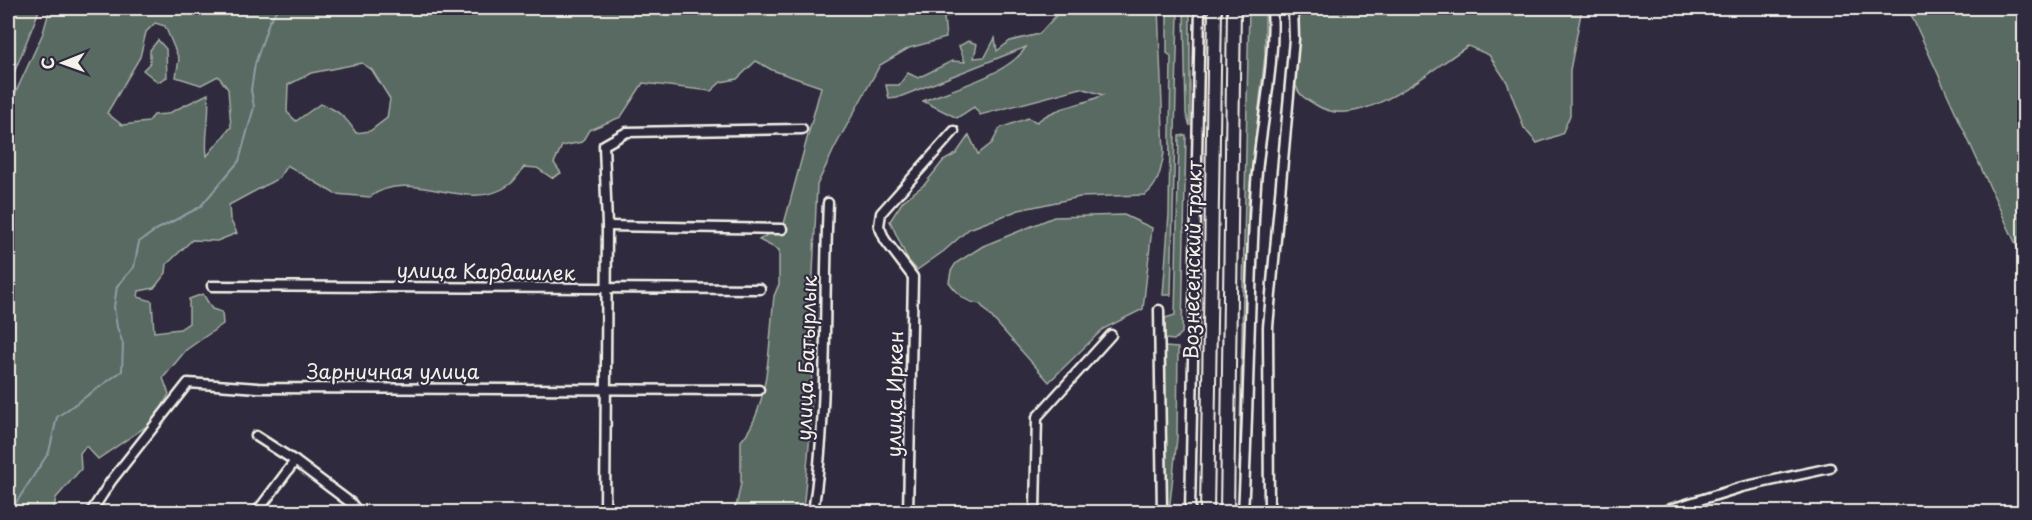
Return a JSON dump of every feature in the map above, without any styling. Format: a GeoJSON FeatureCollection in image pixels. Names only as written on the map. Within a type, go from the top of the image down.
{"type":"FeatureCollection","features":[{"type":"Feature","properties":{"kind":"main road","name":"Вознесенский тракт"},"geometry":{"type":"LineString","coordinates":[[1207,513],[1215,8]]}},
{"type":"Feature","properties":{"kind":"main road","name":"Вознесенский тракт"},"geometry":{"type":"LineString","coordinates":[[1227,513],[1234,8]]}},
{"type":"Feature","properties":{"kind":"street"},"geometry":{"type":"LineString","coordinates":[[1190,513],[1200,8]]}},
{"type":"Feature","properties":{"kind":"street"},"geometry":{"type":"LineString","coordinates":[[1243,513],[1248,455],[1254,223],[1270,69],[1272,8]]}},
{"type":"Feature","properties":{"kind":"street"},"geometry":{"type":"LineString","coordinates":[[1269,513],[1268,327],[1294,39],[1293,8]]}},
{"type":"Feature","properties":{"kind":"street"},"geometry":{"type":"LineString","coordinates":[[605,513],[607,226],[604,145],[627,132],[802,129]]}},
{"type":"Feature","properties":{"kind":"street","name":"улица Иркен"},"geometry":{"type":"LineString","coordinates":[[908,513],[913,277],[885,240],[879,226],[881,213],[954,131]]}},
{"type":"Feature","properties":{"kind":"street","name":"улица Батырлык"},"geometry":{"type":"LineString","coordinates":[[813,513],[819,475],[824,376],[828,203]]}},
{"type":"Feature","properties":{"kind":"street"},"geometry":{"type":"LineString","coordinates":[[607,226],[782,229]]}},
{"type":"Feature","properties":{"kind":"street","name":"улица Кардашлек"},"geometry":{"type":"LineString","coordinates":[[212,286],[605,290],[760,289]]}},
{"type":"Feature","properties":{"kind":"street"},"geometry":{"type":"LineString","coordinates":[[1159,310],[1162,513]]}},
{"type":"Feature","properties":{"kind":"street"},"geometry":{"type":"LineString","coordinates":[[1035,513],[1037,417],[1111,335]]}},
{"type":"Feature","properties":{"kind":"street","name":"Зарничная улица"},"geometry":{"type":"LineString","coordinates":[[91,513],[111,481],[188,383],[258,388],[605,388],[706,392],[759,390]]}},
{"type":"Feature","properties":{"kind":"street"},"geometry":{"type":"LineString","coordinates":[[256,436],[295,460],[351,503],[358,512]]}},
{"type":"Feature","properties":{"kind":"street"},"geometry":{"type":"LineString","coordinates":[[257,513],[295,460]]}},
{"type":"Feature","properties":{"kind":"street"},"geometry":{"type":"LineString","coordinates":[[1661,513],[1742,488],[1830,468]]}},
{"type":"Feature","properties":{"kind":"green space"},"geometry":{"type":"Polygon","coordinates":[[[8,8],[40,8],[8,88],[8,8]]]}},
{"type":"Feature","properties":{"kind":"green space"},"geometry":{"type":"Polygon","coordinates":[[[50,8],[982,8],[944,17],[946,38],[909,48],[880,65],[817,185],[811,423],[803,512],[735,512],[741,483],[741,441],[751,427],[763,392],[774,296],[779,284],[779,250],[759,240],[784,224],[821,87],[772,70],[756,61],[737,79],[721,82],[711,91],[643,83],[621,117],[589,130],[582,142],[562,146],[554,163],[561,173],[552,178],[537,168],[524,167],[509,185],[493,193],[458,194],[403,186],[386,189],[370,197],[335,194],[287,165],[279,178],[229,205],[230,219],[237,233],[217,241],[192,240],[167,264],[166,273],[154,288],[139,291],[138,297],[152,301],[154,332],[180,329],[189,323],[189,299],[203,294],[212,309],[222,312],[223,324],[186,350],[163,378],[169,394],[154,421],[98,459],[86,446],[80,453],[81,469],[56,498],[53,512],[8,512],[8,109],[43,33],[50,8]],[[155,23],[146,32],[140,57],[107,113],[122,125],[148,122],[154,115],[167,114],[208,94],[207,156],[231,127],[228,89],[218,76],[201,85],[176,77],[179,59],[165,26],[155,23]],[[362,63],[311,73],[288,85],[287,112],[296,121],[320,104],[341,115],[356,133],[370,131],[387,118],[390,99],[372,70],[362,63]]]}},
{"type":"Feature","properties":{"kind":"green space"},"geometry":{"type":"Polygon","coordinates":[[[1063,8],[1158,8],[1164,153],[1156,182],[1145,195],[1080,197],[1019,210],[969,229],[917,270],[908,260],[890,221],[903,201],[925,184],[943,161],[956,154],[969,135],[978,154],[992,143],[1000,128],[1028,118],[1037,122],[1060,109],[1103,95],[1081,88],[980,115],[974,107],[957,118],[923,101],[993,73],[1018,57],[1026,47],[897,98],[889,99],[886,85],[899,85],[908,73],[918,78],[952,61],[965,62],[959,46],[968,41],[977,44],[974,58],[985,57],[995,38],[997,51],[1010,41],[1039,34],[1063,8]]]}},
{"type":"Feature","properties":{"kind":"green space"},"geometry":{"type":"Polygon","coordinates":[[[1249,8],[1265,8],[1265,55],[1248,203],[1243,455],[1239,477],[1249,8]]]}},
{"type":"Feature","properties":{"kind":"green space"},"geometry":{"type":"Polygon","coordinates":[[[1300,8],[1582,8],[1570,70],[1570,115],[1562,134],[1537,143],[1524,128],[1507,82],[1489,55],[1468,46],[1395,95],[1374,105],[1353,111],[1334,112],[1316,105],[1302,95],[1296,86],[1300,8]]]}},
{"type":"Feature","properties":{"kind":"green space"},"geometry":{"type":"Polygon","coordinates":[[[1908,8],[2024,8],[2024,262],[1908,8]]]}},
{"type":"Feature","properties":{"kind":"green space"},"geometry":{"type":"Polygon","coordinates":[[[1167,12],[1178,13],[1171,295],[1163,295],[1169,214],[1171,56],[1167,53],[1167,12]]]}},
{"type":"Feature","properties":{"kind":"green space"},"geometry":{"type":"Polygon","coordinates":[[[1184,12],[1190,12],[1190,126],[1186,114],[1184,12]]]}},
{"type":"Feature","properties":{"kind":"green space"},"geometry":{"type":"Polygon","coordinates":[[[158,40],[166,49],[167,77],[158,82],[143,70],[150,63],[150,50],[158,40]]]}},
{"type":"Feature","properties":{"kind":"green space"},"geometry":{"type":"Polygon","coordinates":[[[1186,135],[1182,333],[1174,340],[1165,339],[1165,318],[1175,315],[1179,136],[1186,135]]]}},
{"type":"Feature","properties":{"kind":"green space"},"geometry":{"type":"Polygon","coordinates":[[[1124,215],[1152,228],[1143,309],[1103,329],[1049,382],[980,304],[962,297],[949,282],[951,271],[956,263],[983,246],[1054,217],[1124,215]]]}},
{"type":"Feature","properties":{"kind":"green space"},"geometry":{"type":"Polygon","coordinates":[[[1165,347],[1178,348],[1177,438],[1169,512],[1166,512],[1165,347]]]}},
{"type":"Feature","properties":{"kind":"waterway"},"geometry":{"type":"LineString","coordinates":[[10,512],[49,452],[57,417],[122,371],[123,344],[117,327],[114,307],[117,286],[134,267],[139,242],[156,230],[200,207],[239,161],[254,107],[251,90],[255,64],[269,22],[278,8]]}}]}
